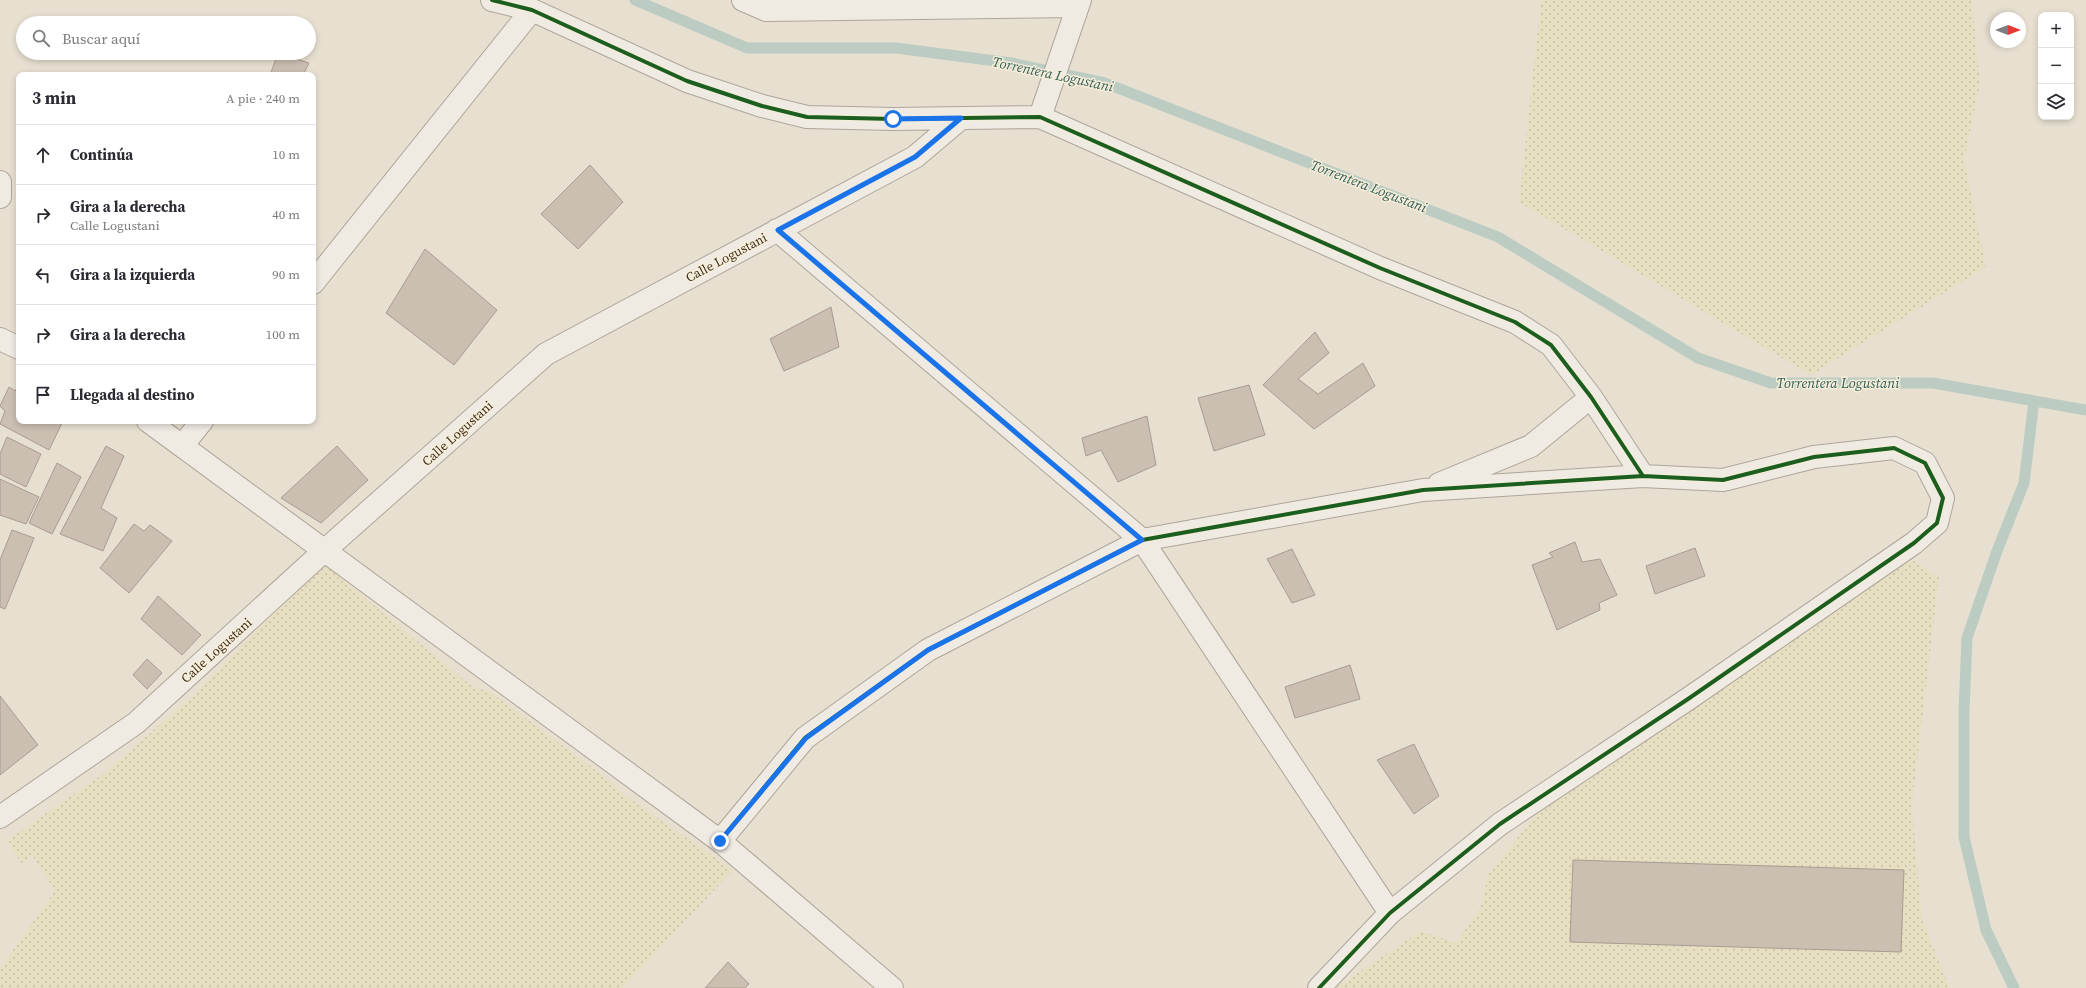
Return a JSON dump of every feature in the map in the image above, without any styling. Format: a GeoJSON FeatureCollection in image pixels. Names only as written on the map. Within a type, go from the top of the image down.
{"type":"FeatureCollection","features":[{"type":"Feature","properties":{"kind":"street"},"geometry":{"type":"LineString","coordinates":[[492,0],[532,10],[687,81],[762,106],[807,117],[893,119],[1040,117],[1380,268],[1515,322],[1551,345],[1592,397],[1643,476]]}},
{"type":"Feature","properties":{"kind":"street"},"geometry":{"type":"LineString","coordinates":[[743,0],[766,10],[1078,3],[1040,117]]}},
{"type":"Feature","properties":{"kind":"street"},"geometry":{"type":"LineString","coordinates":[[316,279],[532,10]]}},
{"type":"Feature","properties":{"kind":"street","name":"Calle Logustani"},"geometry":{"type":"LineString","coordinates":[[0,817],[136,723],[324,551],[546,354],[915,157],[961,118]]}},
{"type":"Feature","properties":{"kind":"street"},"geometry":{"type":"LineString","coordinates":[[0,182],[0,197]]}},
{"type":"Feature","properties":{"kind":"street"},"geometry":{"type":"LineString","coordinates":[[778,230],[1142,540],[1390,913]]}},
{"type":"Feature","properties":{"kind":"street"},"geometry":{"type":"LineString","coordinates":[[0,338],[16,346]]}},
{"type":"Feature","properties":{"kind":"street"},"geometry":{"type":"LineString","coordinates":[[1423,490],[1531,446],[1592,397]]}},
{"type":"Feature","properties":{"kind":"street"},"geometry":{"type":"LineString","coordinates":[[152,424],[720,841],[890,987]]}},
{"type":"Feature","properties":{"kind":"street"},"geometry":{"type":"LineString","coordinates":[[182,446],[200,424]]}},
{"type":"Feature","properties":{"kind":"street"},"geometry":{"type":"LineString","coordinates":[[720,841],[806,738],[928,650],[1142,540],[1423,490],[1643,476],[1723,480],[1814,457],[1894,448],[1925,464],[1943,498],[1937,523],[1914,542],[1688,699],[1500,824],[1390,913],[1318,988]]}},
{"type":"Feature","properties":{"kind":"shaded area"},"geometry":{"type":"Polygon","coordinates":[[[1541,0],[1972,0],[1980,84],[1964,160],[1986,267],[1811,375],[1519,202],[1541,0]]]}},
{"type":"Feature","properties":{"kind":"shaded area"},"geometry":{"type":"Polygon","coordinates":[[[1912,559],[1939,578],[1912,805],[1922,920],[1950,988],[1335,988],[1421,931],[1456,943],[1481,907],[1488,875],[1540,810],[1912,559]]]}},
{"type":"Feature","properties":{"kind":"shaded area"},"geometry":{"type":"Polygon","coordinates":[[[323,563],[474,688],[489,691],[612,782],[619,791],[733,870],[623,988],[0,988],[0,969],[55,891],[32,855],[21,864],[8,840],[103,774],[193,696],[323,563]]]}},
{"type":"Feature","properties":{"kind":"building"},"geometry":{"type":"Polygon","coordinates":[[[275,60],[300,60],[309,63],[304,72],[271,72],[275,60]]]}},
{"type":"Feature","properties":{"kind":"building"},"geometry":{"type":"Polygon","coordinates":[[[590,165],[623,202],[578,249],[541,214],[590,165]]]}},
{"type":"Feature","properties":{"kind":"building"},"geometry":{"type":"Polygon","coordinates":[[[425,249],[497,310],[454,365],[386,313],[425,249]]]}},
{"type":"Feature","properties":{"kind":"building"},"geometry":{"type":"Polygon","coordinates":[[[831,307],[839,347],[784,371],[770,339],[831,307]]]}},
{"type":"Feature","properties":{"kind":"building"},"geometry":{"type":"Polygon","coordinates":[[[1315,332],[1329,353],[1298,379],[1318,394],[1363,363],[1375,386],[1314,429],[1263,385],[1315,332]]]}},
{"type":"Feature","properties":{"kind":"building"},"geometry":{"type":"Polygon","coordinates":[[[1249,385],[1265,435],[1214,451],[1198,398],[1249,385]]]}},
{"type":"Feature","properties":{"kind":"building"},"geometry":{"type":"Polygon","coordinates":[[[9,387],[15,391],[16,390],[16,424],[62,424],[49,450],[0,424],[5,411],[0,406],[9,387]]]}},
{"type":"Feature","properties":{"kind":"building"},"geometry":{"type":"Polygon","coordinates":[[[1147,416],[1156,465],[1118,482],[1101,450],[1086,456],[1082,438],[1147,416]]]}},
{"type":"Feature","properties":{"kind":"building"},"geometry":{"type":"Polygon","coordinates":[[[7,437],[41,454],[26,487],[0,474],[0,454],[7,437]]]}},
{"type":"Feature","properties":{"kind":"building"},"geometry":{"type":"Polygon","coordinates":[[[106,446],[124,456],[101,508],[117,518],[103,551],[60,534],[106,446]]]}},
{"type":"Feature","properties":{"kind":"building"},"geometry":{"type":"Polygon","coordinates":[[[337,446],[368,480],[321,523],[281,498],[337,446]]]}},
{"type":"Feature","properties":{"kind":"building"},"geometry":{"type":"Polygon","coordinates":[[[57,463],[81,477],[52,534],[29,523],[57,463]]]}},
{"type":"Feature","properties":{"kind":"building"},"geometry":{"type":"Polygon","coordinates":[[[0,479],[39,497],[26,524],[0,515],[0,479]]]}},
{"type":"Feature","properties":{"kind":"building"},"geometry":{"type":"Polygon","coordinates":[[[134,524],[144,531],[150,525],[172,541],[129,593],[100,568],[134,524]]]}},
{"type":"Feature","properties":{"kind":"building"},"geometry":{"type":"Polygon","coordinates":[[[12,530],[34,538],[5,609],[0,607],[0,560],[12,530]]]}},
{"type":"Feature","properties":{"kind":"building"},"geometry":{"type":"Polygon","coordinates":[[[1575,542],[1582,562],[1600,559],[1617,595],[1599,603],[1600,610],[1557,630],[1532,565],[1553,557],[1549,553],[1575,542]]]}},
{"type":"Feature","properties":{"kind":"building"},"geometry":{"type":"Polygon","coordinates":[[[1695,548],[1705,576],[1655,594],[1646,566],[1695,548]]]}},
{"type":"Feature","properties":{"kind":"building"},"geometry":{"type":"Polygon","coordinates":[[[1292,549],[1315,595],[1292,603],[1267,559],[1292,549]]]}},
{"type":"Feature","properties":{"kind":"building"},"geometry":{"type":"Polygon","coordinates":[[[158,596],[201,635],[182,655],[141,619],[158,596]]]}},
{"type":"Feature","properties":{"kind":"building"},"geometry":{"type":"Polygon","coordinates":[[[147,659],[162,673],[147,689],[133,675],[147,659]]]}},
{"type":"Feature","properties":{"kind":"building"},"geometry":{"type":"Polygon","coordinates":[[[1350,665],[1360,699],[1295,718],[1285,687],[1350,665]]]}},
{"type":"Feature","properties":{"kind":"building"},"geometry":{"type":"Polygon","coordinates":[[[0,696],[38,745],[0,775],[0,696]]]}},
{"type":"Feature","properties":{"kind":"building"},"geometry":{"type":"Polygon","coordinates":[[[1414,744],[1439,796],[1414,814],[1377,760],[1414,744]]]}},
{"type":"Feature","properties":{"kind":"building"},"geometry":{"type":"Polygon","coordinates":[[[1573,860],[1904,870],[1901,952],[1570,942],[1573,860]]]}},
{"type":"Feature","properties":{"kind":"building"},"geometry":{"type":"Polygon","coordinates":[[[728,962],[749,984],[745,988],[705,988],[728,962]]]}},
{"type":"Feature","properties":{"kind":"waterway","name":"Torrentera Logustani"},"geometry":{"type":"LineString","coordinates":[[635,0],[747,48],[896,48],[1011,63],[1105,83],[1498,237],[1698,358],[1771,383],[1933,383],[2086,410]]}},
{"type":"Feature","properties":{"kind":"waterway"},"geometry":{"type":"LineString","coordinates":[[2014,988],[1986,930],[1964,837],[1964,712],[1967,638],[1997,551],[2024,483],[2034,401]]}},
{"type":"Feature","properties":{"kind":"cycle path"},"geometry":{"type":"LineString","coordinates":[[492,0],[532,10],[687,81],[762,106],[807,117],[893,119],[1040,117],[1380,268],[1515,322],[1551,345],[1591,397],[1643,476]]}},
{"type":"Feature","properties":{"kind":"cycle path"},"geometry":{"type":"LineString","coordinates":[[720,841],[805,738],[928,650],[1142,540],[1423,490],[1643,476],[1723,480],[1814,457],[1894,448],[1925,463],[1943,498],[1937,523],[1914,543],[1688,699],[1500,824],[1390,913],[1319,988]]}},
{"type":"Feature","properties":{"kind":"route"},"geometry":{"type":"LineString","coordinates":[[720,841],[806,738],[928,650],[1142,540],[1097,500],[778,230],[915,157],[961,118],[893,119]]}}]}
